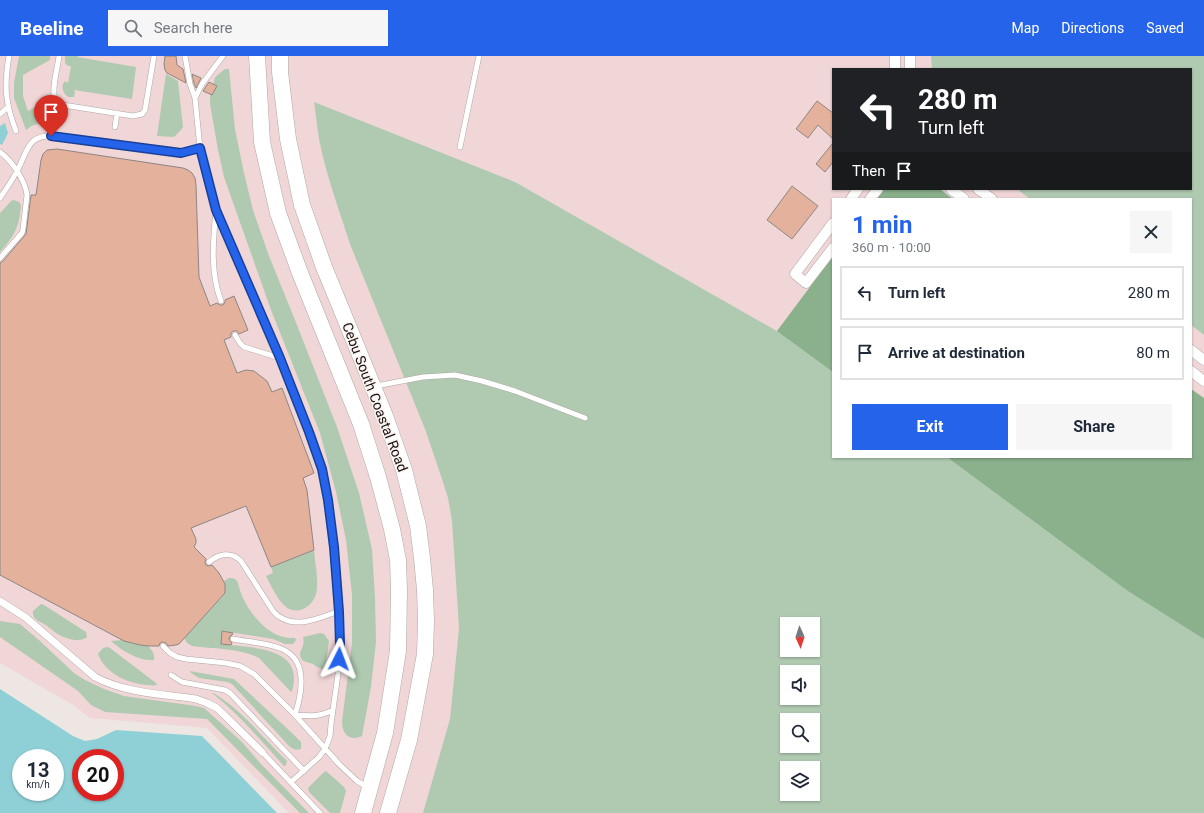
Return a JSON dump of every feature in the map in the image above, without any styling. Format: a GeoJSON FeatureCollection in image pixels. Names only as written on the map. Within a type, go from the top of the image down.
{"type":"FeatureCollection","features":[{"type":"Feature","properties":{"kind":"highway","name":"Cebu South Coastal Road"},"geometry":{"type":"LineString","coordinates":[[257,56],[262,142],[278,213],[300,273],[361,424],[378,477],[392,529],[398,560],[398,651],[385,733],[363,813]]}},
{"type":"Feature","properties":{"kind":"highway","name":"Cebu South Coastal Road"},"geometry":{"type":"LineString","coordinates":[[280,56],[280,72],[288,139],[302,205],[324,267],[385,416],[404,470],[418,526],[422,558],[426,621],[425,654],[409,740],[388,813]]}},
{"type":"Feature","properties":{"kind":"street"},"geometry":{"type":"LineString","coordinates":[[894,56],[895,68]]}},
{"type":"Feature","properties":{"kind":"street"},"geometry":{"type":"LineString","coordinates":[[910,56],[910,68]]}},
{"type":"Feature","properties":{"kind":"street"},"geometry":{"type":"LineString","coordinates":[[871,198],[877,190]]}},
{"type":"Feature","properties":{"kind":"street"},"geometry":{"type":"LineString","coordinates":[[952,190],[963,198]]}},
{"type":"Feature","properties":{"kind":"street"},"geometry":{"type":"LineString","coordinates":[[979,190],[991,198]]}},
{"type":"Feature","properties":{"kind":"street"},"geometry":{"type":"LineString","coordinates":[[832,224],[795,274],[806,283],[832,249]]}},
{"type":"Feature","properties":{"kind":"street"},"geometry":{"type":"LineString","coordinates":[[1192,351],[1204,360]]}},
{"type":"Feature","properties":{"kind":"street"},"geometry":{"type":"LineString","coordinates":[[1192,372],[1204,381]]}},
{"type":"Feature","properties":{"kind":"street"},"geometry":{"type":"LineString","coordinates":[[0,601],[25,617],[95,676],[108,684],[126,689],[196,699],[207,703],[217,708],[262,752]]}},
{"type":"Feature","properties":{"kind":"lane"},"geometry":{"type":"LineString","coordinates":[[9,56],[6,93],[8,107],[16,131]]}},
{"type":"Feature","properties":{"kind":"lane"},"geometry":{"type":"LineString","coordinates":[[59,56],[54,88],[55,99],[58,103],[138,116],[145,110],[154,56]]}},
{"type":"Feature","properties":{"kind":"lane"},"geometry":{"type":"LineString","coordinates":[[185,56],[190,84],[195,98],[200,148],[216,210],[280,358],[309,432],[322,469],[332,528],[339,612],[340,644],[330,736],[325,749],[319,757],[291,782]]}},
{"type":"Feature","properties":{"kind":"lane"},"geometry":{"type":"LineString","coordinates":[[195,98],[202,84],[223,56]]}},
{"type":"Feature","properties":{"kind":"lane"},"geometry":{"type":"LineString","coordinates":[[460,147],[479,56]]}},
{"type":"Feature","properties":{"kind":"lane"},"geometry":{"type":"LineString","coordinates":[[0,114],[8,107]]}},
{"type":"Feature","properties":{"kind":"lane"},"geometry":{"type":"LineString","coordinates":[[115,127],[117,113]]}},
{"type":"Feature","properties":{"kind":"lane"},"geometry":{"type":"LineString","coordinates":[[0,198],[17,171],[29,145],[34,140],[51,136],[181,153],[200,148]]}},
{"type":"Feature","properties":{"kind":"lane"},"geometry":{"type":"LineString","coordinates":[[0,152],[7,157],[17,171],[27,195],[22,233],[0,258]]}},
{"type":"Feature","properties":{"kind":"lane"},"geometry":{"type":"LineString","coordinates":[[216,210],[213,263],[216,284],[221,301]]}},
{"type":"Feature","properties":{"kind":"lane"},"geometry":{"type":"LineString","coordinates":[[235,335],[244,347],[280,358]]}},
{"type":"Feature","properties":{"kind":"lane"},"geometry":{"type":"LineString","coordinates":[[373,387],[423,376],[455,375],[515,390],[585,418]]}},
{"type":"Feature","properties":{"kind":"lane"},"geometry":{"type":"LineString","coordinates":[[209,562],[224,555],[236,557],[273,611],[287,621],[301,622],[339,612]]}},
{"type":"Feature","properties":{"kind":"lane"},"geometry":{"type":"LineString","coordinates":[[233,640],[274,646],[283,649],[297,662],[301,680],[300,695],[295,715]]}},
{"type":"Feature","properties":{"kind":"lane"},"geometry":{"type":"LineString","coordinates":[[163,646],[170,653],[186,660],[226,663],[240,666],[254,674],[295,715],[339,764],[357,781],[369,789]]}},
{"type":"Feature","properties":{"kind":"lane"},"geometry":{"type":"LineString","coordinates":[[171,675],[182,682],[225,690],[230,693],[304,770]]}},
{"type":"Feature","properties":{"kind":"lane"},"geometry":{"type":"LineString","coordinates":[[295,715],[319,716],[333,710]]}},
{"type":"Feature","properties":{"kind":"lane"},"geometry":{"type":"LineString","coordinates":[[262,752],[320,813]]}},
{"type":"Feature","properties":{"kind":"shaded area"},"geometry":{"type":"Polygon","coordinates":[[[0,56],[1204,56],[1204,813],[289,813],[207,728],[90,718],[73,705],[0,663],[0,56]]]}},
{"type":"Feature","properties":{"kind":"green space"},"geometry":{"type":"Polygon","coordinates":[[[19,56],[50,56],[50,60],[23,75],[23,96],[28,111],[43,103],[43,112],[53,115],[54,123],[39,124],[26,130],[14,98],[14,83],[19,56]]]}},
{"type":"Feature","properties":{"kind":"green space"},"geometry":{"type":"Polygon","coordinates":[[[65,56],[79,56],[77,57],[136,67],[132,99],[74,90],[74,97],[68,97],[62,87],[65,81],[68,83],[71,66],[68,66],[65,63],[65,56]]]}},
{"type":"Feature","properties":{"kind":"green space"},"geometry":{"type":"Polygon","coordinates":[[[931,56],[1204,56],[1204,335],[1192,326],[1192,198],[1029,198],[1018,190],[1192,190],[1192,68],[932,68],[931,56]]]}},
{"type":"Feature","properties":{"kind":"green space"},"geometry":{"type":"Polygon","coordinates":[[[225,69],[229,69],[235,129],[253,210],[269,256],[337,427],[359,493],[372,549],[376,642],[371,687],[362,736],[357,738],[347,736],[342,726],[352,643],[352,595],[346,540],[336,492],[320,433],[271,310],[224,177],[218,150],[210,97],[215,77],[225,69]]]}},
{"type":"Feature","properties":{"kind":"green space"},"geometry":{"type":"Polygon","coordinates":[[[166,74],[178,81],[183,127],[174,137],[157,136],[166,74]]]}},
{"type":"Feature","properties":{"kind":"green space"},"geometry":{"type":"Polygon","coordinates":[[[314,102],[515,182],[832,362],[832,458],[989,458],[1204,616],[1204,813],[423,813],[450,719],[459,628],[452,521],[448,498],[425,429],[350,244],[325,166],[319,139],[314,102]]]}},
{"type":"Feature","properties":{"kind":"green space"},"geometry":{"type":"Polygon","coordinates":[[[883,190],[941,190],[952,198],[878,198],[883,190]]]}},
{"type":"Feature","properties":{"kind":"green space"},"geometry":{"type":"Polygon","coordinates":[[[14,200],[19,202],[21,205],[19,220],[13,236],[0,252],[0,213],[11,201],[14,200]]]}},
{"type":"Feature","properties":{"kind":"green space"},"geometry":{"type":"Polygon","coordinates":[[[832,257],[832,371],[777,331],[832,257]]]}},
{"type":"Feature","properties":{"kind":"green space"},"geometry":{"type":"Polygon","coordinates":[[[1192,390],[1204,398],[1204,639],[1128,591],[948,458],[1192,458],[1192,390]]]}},
{"type":"Feature","properties":{"kind":"green space"},"geometry":{"type":"Polygon","coordinates":[[[314,550],[317,579],[316,595],[313,601],[304,609],[293,610],[287,608],[275,593],[266,576],[273,573],[271,567],[314,550]]]}},
{"type":"Feature","properties":{"kind":"green space"},"geometry":{"type":"Polygon","coordinates":[[[229,578],[237,581],[246,604],[263,625],[278,635],[295,638],[296,640],[293,644],[285,644],[273,639],[222,631],[221,644],[260,649],[273,652],[283,657],[291,665],[294,676],[291,692],[259,658],[243,652],[192,646],[187,643],[184,638],[224,594],[224,581],[229,578]]]}},
{"type":"Feature","properties":{"kind":"green space"},"geometry":{"type":"Polygon","coordinates":[[[41,604],[86,632],[87,637],[78,640],[66,638],[35,619],[33,611],[41,604]]]}},
{"type":"Feature","properties":{"kind":"green space"},"geometry":{"type":"Polygon","coordinates":[[[0,621],[20,624],[74,673],[104,689],[124,696],[204,708],[241,741],[260,763],[309,813],[300,813],[207,719],[105,712],[91,705],[78,691],[0,637],[0,621]]]}},
{"type":"Feature","properties":{"kind":"green space"},"geometry":{"type":"Polygon","coordinates":[[[320,633],[324,634],[329,641],[325,670],[303,661],[300,655],[304,641],[303,637],[320,633]]]}},
{"type":"Feature","properties":{"kind":"green space"},"geometry":{"type":"Polygon","coordinates":[[[123,640],[148,646],[153,652],[154,660],[142,659],[131,655],[111,641],[123,640]]]}},
{"type":"Feature","properties":{"kind":"green space"},"geometry":{"type":"Polygon","coordinates":[[[107,647],[157,685],[131,682],[114,674],[102,662],[98,654],[103,648],[107,647]]]}},
{"type":"Feature","properties":{"kind":"green space"},"geometry":{"type":"Polygon","coordinates":[[[190,671],[234,679],[301,742],[301,749],[298,750],[289,746],[232,684],[199,678],[190,671]]]}},
{"type":"Feature","properties":{"kind":"green space"},"geometry":{"type":"Polygon","coordinates":[[[212,693],[233,707],[287,761],[286,765],[284,766],[241,719],[212,693]]]}},
{"type":"Feature","properties":{"kind":"green space"},"geometry":{"type":"Polygon","coordinates":[[[326,771],[344,787],[346,791],[340,813],[330,813],[309,792],[308,788],[326,771]]]}},
{"type":"Feature","properties":{"kind":"water"},"geometry":{"type":"Polygon","coordinates":[[[5,123],[8,133],[2,145],[0,144],[0,126],[5,123]]]}},
{"type":"Feature","properties":{"kind":"water"},"geometry":{"type":"Polygon","coordinates":[[[0,689],[73,736],[85,741],[97,739],[116,730],[202,736],[277,813],[0,813],[0,689]]]}},
{"type":"Feature","properties":{"kind":"building"},"geometry":{"type":"Polygon","coordinates":[[[165,56],[176,56],[177,65],[183,69],[186,83],[167,73],[164,64],[165,56]]]}},
{"type":"Feature","properties":{"kind":"building"},"geometry":{"type":"Polygon","coordinates":[[[192,74],[201,78],[196,88],[194,83],[192,74]]]}},
{"type":"Feature","properties":{"kind":"building"},"geometry":{"type":"Polygon","coordinates":[[[209,82],[217,86],[212,95],[203,91],[209,82]]]}},
{"type":"Feature","properties":{"kind":"building"},"geometry":{"type":"Polygon","coordinates":[[[817,101],[832,112],[832,138],[818,125],[808,138],[796,129],[817,101]]]}},
{"type":"Feature","properties":{"kind":"building"},"geometry":{"type":"Polygon","coordinates":[[[832,144],[832,163],[825,172],[816,164],[832,144]]]}},
{"type":"Feature","properties":{"kind":"building"},"geometry":{"type":"Polygon","coordinates":[[[57,149],[183,168],[192,173],[195,178],[196,185],[199,277],[210,306],[217,303],[223,305],[225,300],[234,296],[248,330],[239,334],[237,331],[233,331],[231,333],[231,337],[224,340],[237,373],[246,370],[254,371],[267,381],[272,392],[282,388],[314,473],[303,478],[307,490],[314,550],[271,567],[246,506],[191,528],[196,539],[194,547],[206,559],[206,565],[212,565],[219,573],[225,584],[225,593],[179,644],[176,645],[168,646],[166,643],[162,642],[159,646],[148,646],[124,641],[0,575],[0,263],[26,234],[31,195],[36,195],[43,154],[47,150],[57,149]]]}},
{"type":"Feature","properties":{"kind":"building"},"geometry":{"type":"Polygon","coordinates":[[[792,186],[818,206],[792,239],[767,220],[792,186]]]}},
{"type":"Feature","properties":{"kind":"building"},"geometry":{"type":"Polygon","coordinates":[[[222,631],[233,633],[229,639],[232,643],[231,645],[221,644],[222,631]]]}},
{"type":"Feature","properties":{"kind":"route"},"geometry":{"type":"LineString","coordinates":[[51,136],[115,143],[181,153],[200,148],[216,210],[280,358],[322,469],[328,500],[334,547],[339,612],[339,659]]}}]}
